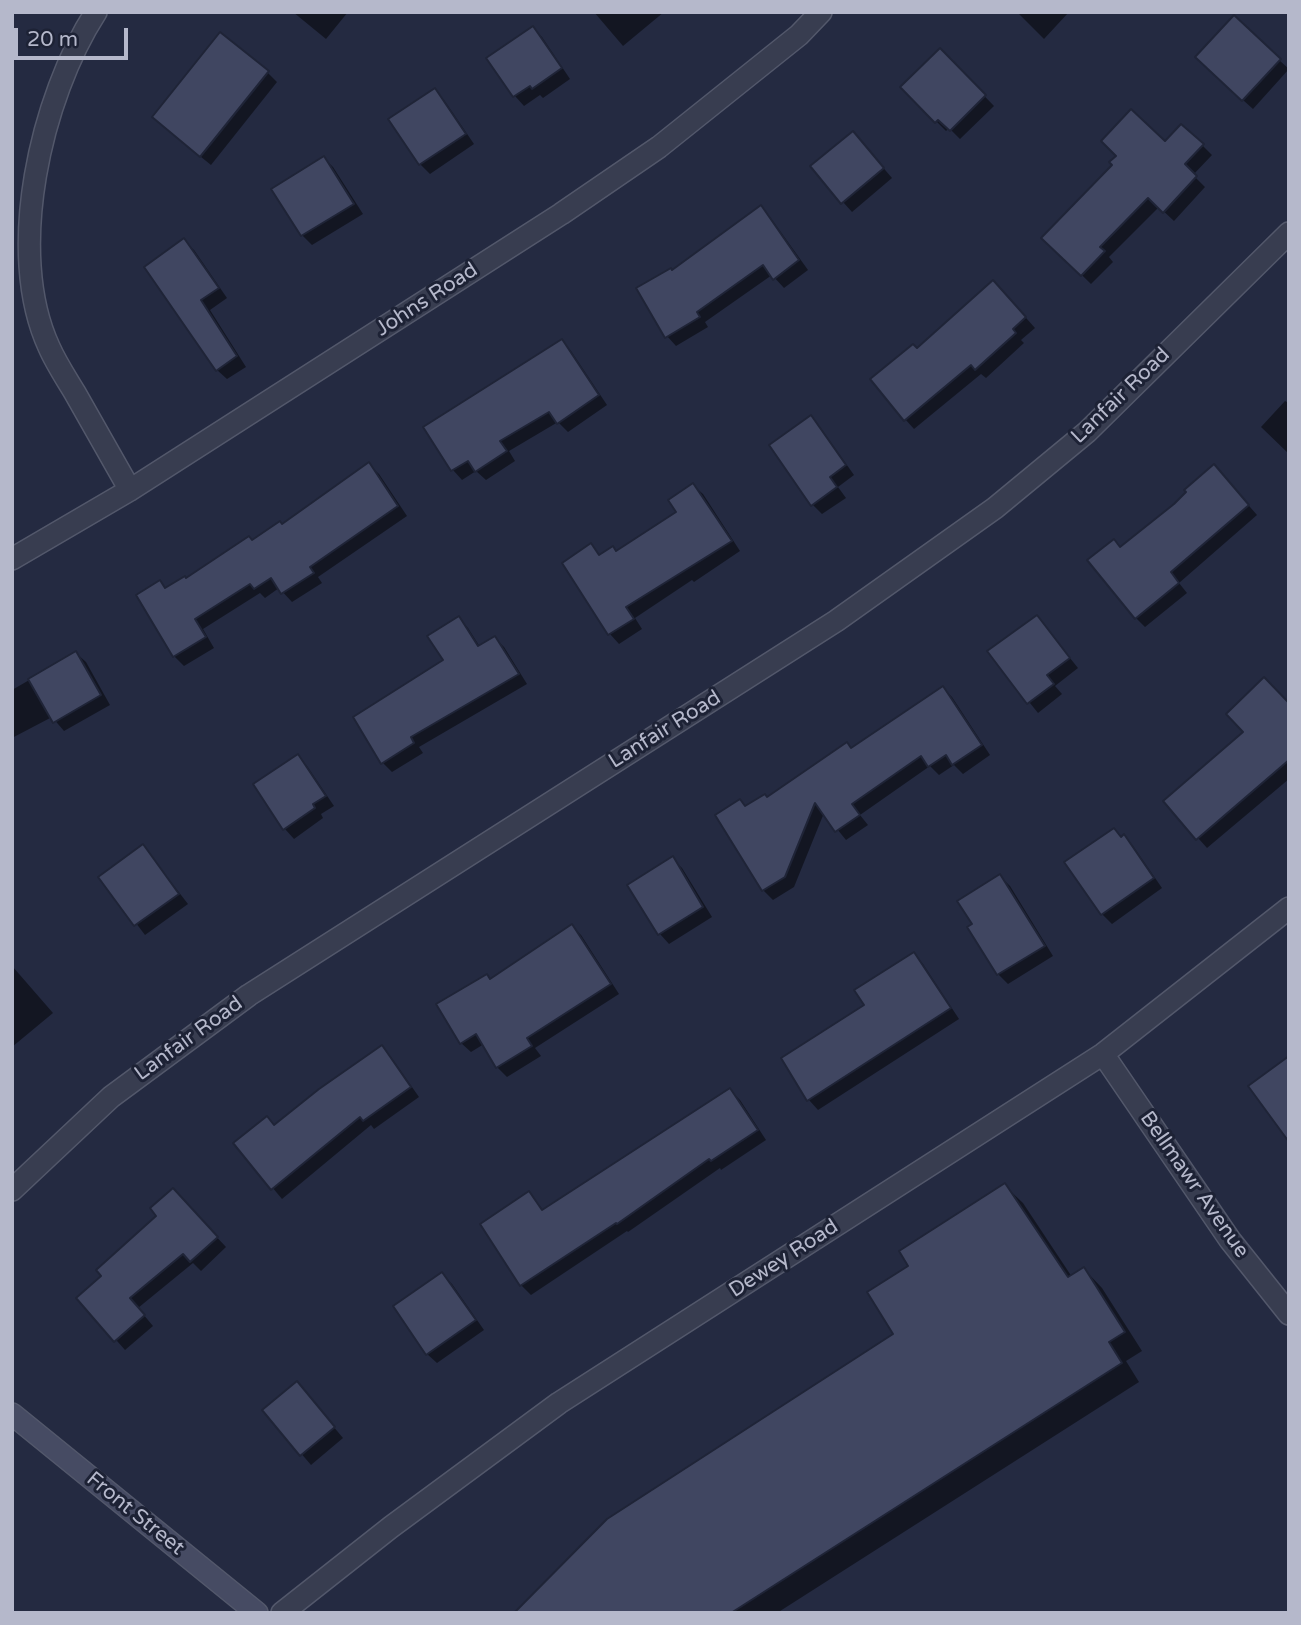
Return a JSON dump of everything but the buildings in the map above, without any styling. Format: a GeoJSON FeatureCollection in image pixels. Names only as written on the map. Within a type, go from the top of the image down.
{"type":"FeatureCollection","features":[{"type":"Feature","properties":{"kind":"street"},"geometry":{"type":"LineString","coordinates":[[96,12],[83,33],[60,87],[45,138],[32,191],[27,247],[33,298],[48,346],[130,490]]}},
{"type":"Feature","properties":{"kind":"street","name":"Johns Road"},"geometry":{"type":"LineString","coordinates":[[12,559],[130,490],[549,221],[648,154],[799,35],[821,12]]}},
{"type":"Feature","properties":{"kind":"street","name":"Lanfair Road"},"geometry":{"type":"LineString","coordinates":[[12,1190],[111,1097],[249,995],[836,621],[995,508],[1087,432],[1289,233]]}},
{"type":"Feature","properties":{"kind":"street","name":"Dewey Road"},"geometry":{"type":"LineString","coordinates":[[282,1613],[391,1527],[559,1403],[1103,1054],[1289,908]]}},
{"type":"Feature","properties":{"kind":"street","name":"Bellmawr Avenue"},"geometry":{"type":"LineString","coordinates":[[1103,1054],[1230,1240],[1289,1314]]}},
{"type":"Feature","properties":{"kind":"street","name":"Front Street"},"geometry":{"type":"LineString","coordinates":[[12,1414],[257,1613]]}}]}
